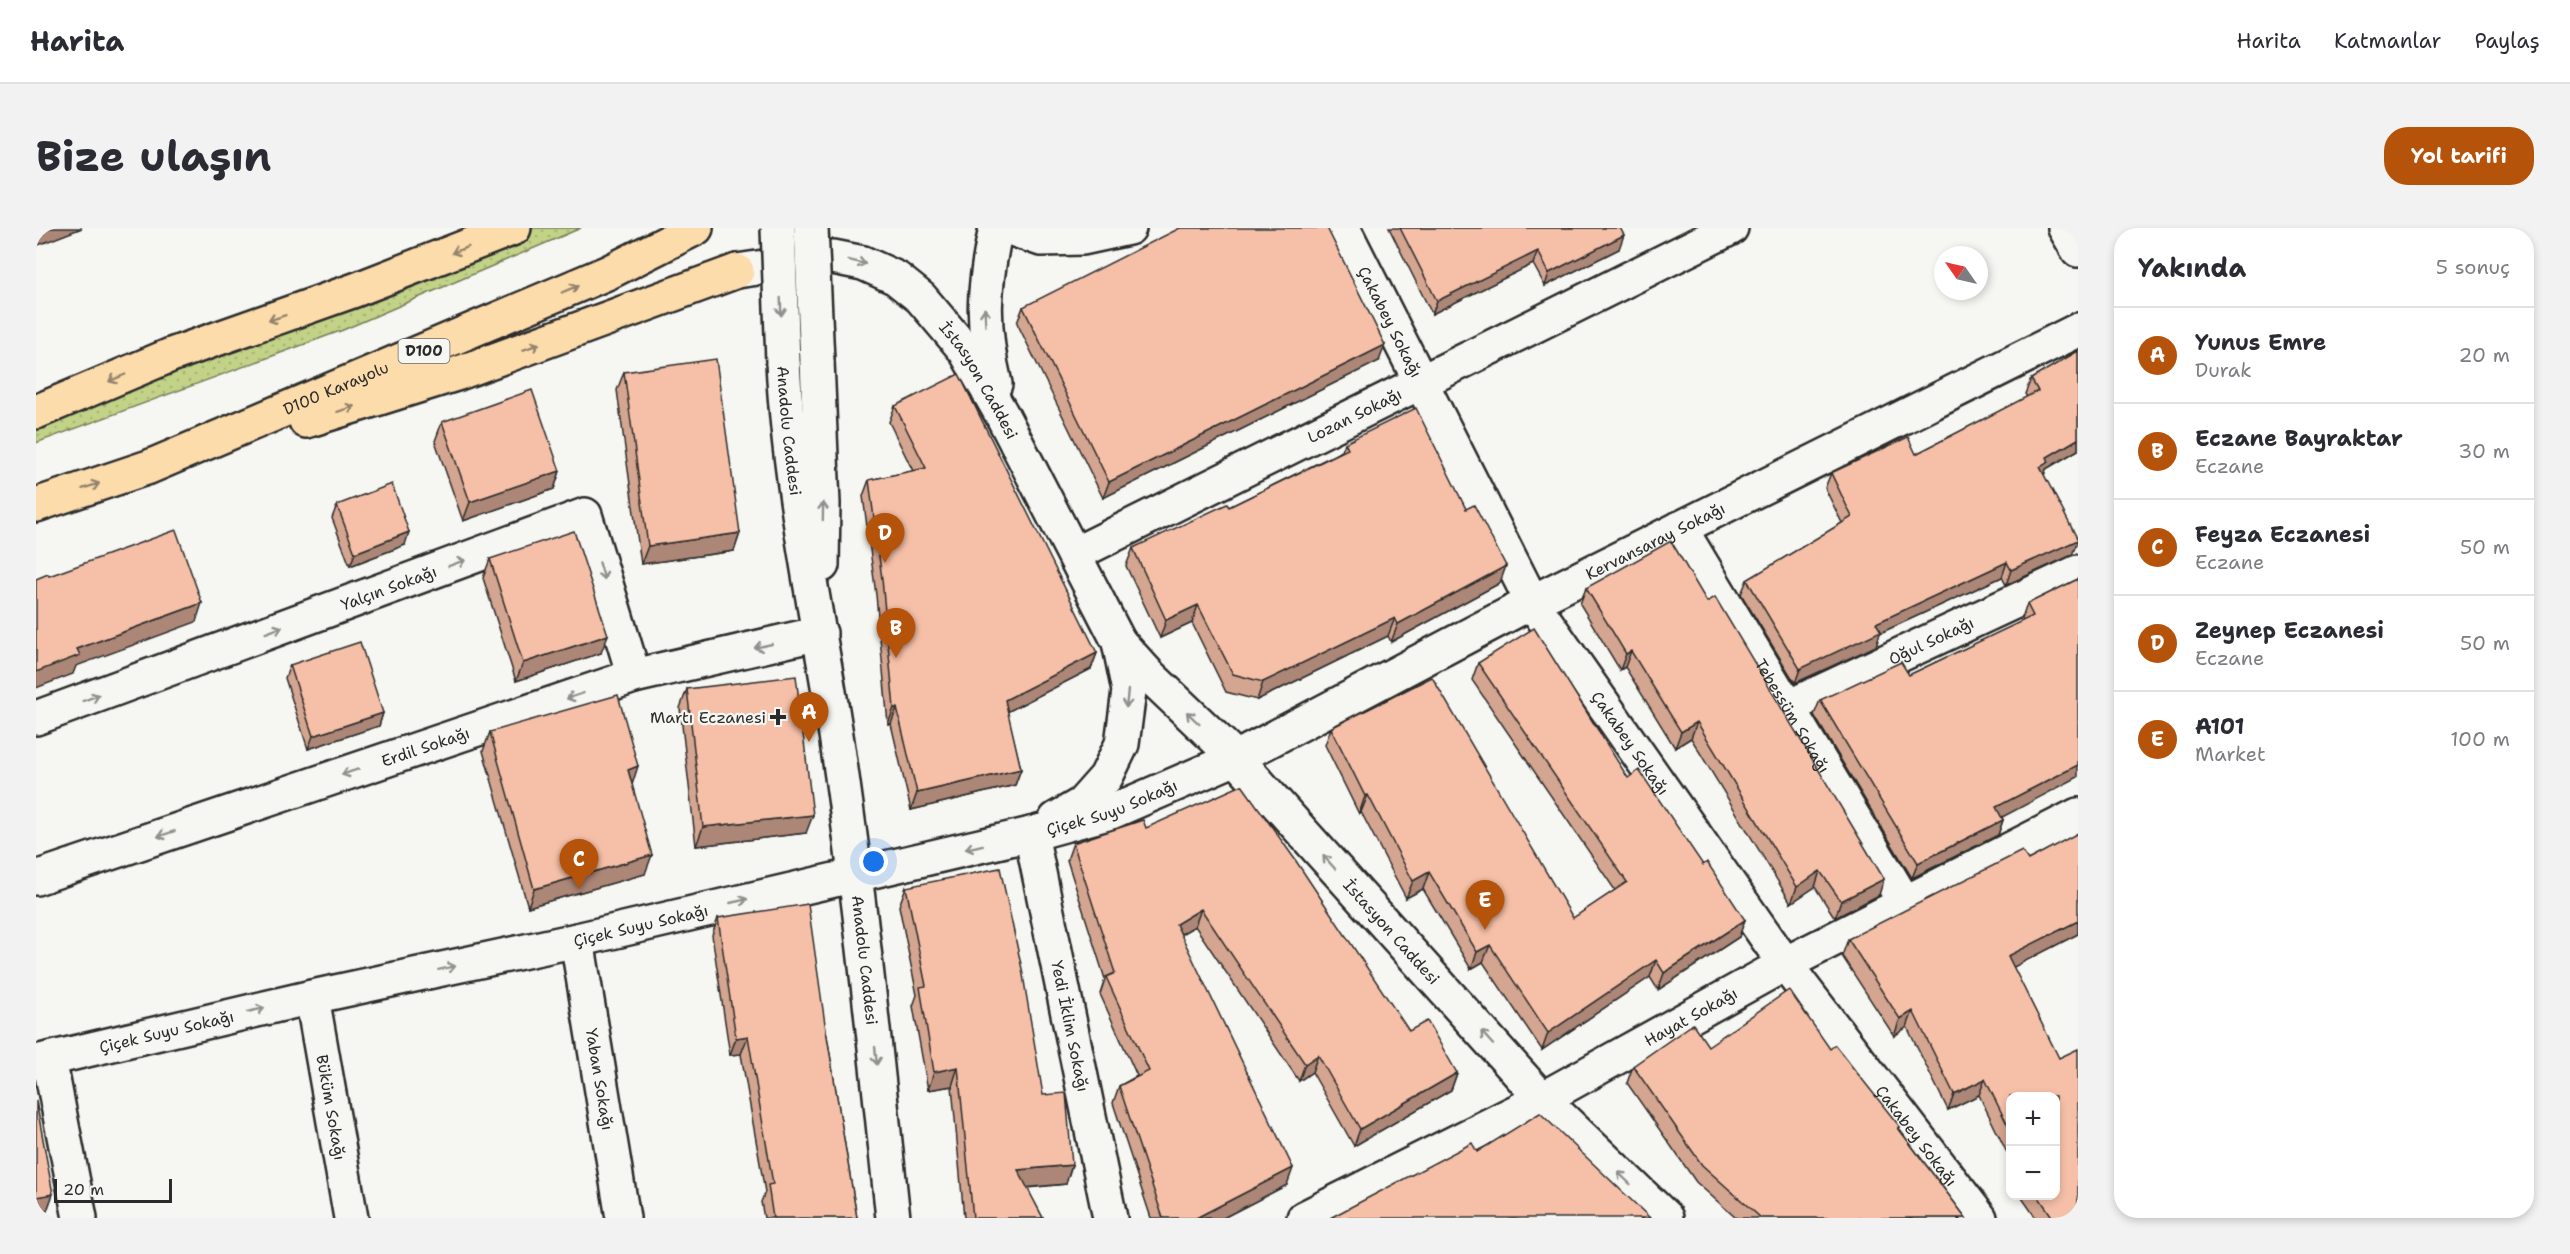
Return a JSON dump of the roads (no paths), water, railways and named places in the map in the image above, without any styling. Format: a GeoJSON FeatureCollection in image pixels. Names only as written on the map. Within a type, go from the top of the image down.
{"type":"FeatureCollection","features":[{"type":"Feature","properties":{"kind":"highway"},"geometry":{"type":"LineString","coordinates":[[36,412],[171,355],[355,290],[514,228]]}},
{"type":"Feature","properties":{"kind":"highway","name":"D100 Karayolu"},"geometry":{"type":"LineString","coordinates":[[36,505],[149,467],[609,272],[696,228]]}},
{"type":"Feature","properties":{"kind":"highway"},"geometry":{"type":"LineString","coordinates":[[149,467],[285,428],[459,373],[737,271]]}},
{"type":"Feature","properties":{"kind":"street","name":"Anadolu Caddesi"},"geometry":{"type":"LineString","coordinates":[[778,228],[783,362],[798,511],[820,633],[856,873],[893,1218]]}},
{"type":"Feature","properties":{"kind":"street","name":"Anadolu Caddesi"},"geometry":{"type":"LineString","coordinates":[[811,228],[823,504],[820,633]]}},
{"type":"Feature","properties":{"kind":"street"},"geometry":{"type":"LineString","coordinates":[[737,271],[823,228]]}},
{"type":"Feature","properties":{"kind":"street"},"geometry":{"type":"LineString","coordinates":[[996,228],[987,268],[984,306],[986,347],[1002,415]]}},
{"type":"Feature","properties":{"kind":"street"},"geometry":{"type":"LineString","coordinates":[[1009,228],[1041,239],[1083,238],[1129,228]]}},
{"type":"Feature","properties":{"kind":"street","name":"Çakabey Sokağı"},"geometry":{"type":"LineString","coordinates":[[1343,228],[1532,602],[1785,964],[1980,1218]]}},
{"type":"Feature","properties":{"kind":"street","name":"Lozan Sokağı"},"geometry":{"type":"LineString","coordinates":[[1075,555],[1731,228]]}},
{"type":"Feature","properties":{"kind":"street","name":"İstasyon Caddesi"},"geometry":{"type":"LineString","coordinates":[[737,271],[833,257],[863,262],[896,278],[921,298],[965,350],[1002,415],[1119,642],[1129,691],[1122,744],[1106,777],[1082,804],[1031,834]]}},
{"type":"Feature","properties":{"kind":"street","name":"Kervansaray Sokağı"},"geometry":{"type":"LineString","coordinates":[[1236,758],[1532,602],[2078,330]]}},
{"type":"Feature","properties":{"kind":"street","name":"Yalçın Sokağı"},"geometry":{"type":"LineString","coordinates":[[36,718],[585,515],[634,676]]}},
{"type":"Feature","properties":{"kind":"street","name":"Tebessüm Sokağı"},"geometry":{"type":"LineString","coordinates":[[1680,528],[1905,903]]}},
{"type":"Feature","properties":{"kind":"street","name":"Oğul Sokağı"},"geometry":{"type":"LineString","coordinates":[[1786,708],[2078,572]]}},
{"type":"Feature","properties":{"kind":"street","name":"Erdil Sokağı"},"geometry":{"type":"LineString","coordinates":[[36,878],[634,676],[820,633]]}},
{"type":"Feature","properties":{"kind":"street","name":"İstasyon Caddesi"},"geometry":{"type":"LineString","coordinates":[[1119,642],[1150,676],[1236,758],[1542,1099],[1666,1218]]}},
{"type":"Feature","properties":{"kind":"street","name":"Çiçek Suyu Sokağı"},"geometry":{"type":"LineString","coordinates":[[43,1061],[312,996],[577,940],[856,873],[1031,834],[1111,812],[1236,758]]}},
{"type":"Feature","properties":{"kind":"street","name":"Hayat Sokağı"},"geometry":{"type":"LineString","coordinates":[[1304,1218],[1542,1099],[1785,964],[2078,815]]}},
{"type":"Feature","properties":{"kind":"street","name":"Yedi İklim Sokağı"},"geometry":{"type":"LineString","coordinates":[[1031,834],[1110,1218]]}},
{"type":"Feature","properties":{"kind":"street","name":"Yaban Sokağı"},"geometry":{"type":"LineString","coordinates":[[577,940],[623,1218]]}},
{"type":"Feature","properties":{"kind":"street","name":"Büküm Sokağı"},"geometry":{"type":"LineString","coordinates":[[312,996],[351,1218]]}},
{"type":"Feature","properties":{"kind":"street"},"geometry":{"type":"LineString","coordinates":[[43,1061],[80,1218]]}},
{"type":"Feature","properties":{"kind":"place","name":"Zeynep Eczanesi"},"geometry":{"type":"Point","coordinates":[885,563]}},
{"type":"Feature","properties":{"kind":"place","name":"Eczane Bayraktar"},"geometry":{"type":"Point","coordinates":[896,658]}},
{"type":"Feature","properties":{"kind":"place","name":"Martı Eczanesi"},"geometry":{"type":"Point","coordinates":[778,717]}},
{"type":"Feature","properties":{"kind":"place","name":"Yunus Emre"},"geometry":{"type":"Point","coordinates":[809,742]}},
{"type":"Feature","properties":{"kind":"place","name":"Feyza Eczanesi"},"geometry":{"type":"Point","coordinates":[579,889]}},
{"type":"Feature","properties":{"kind":"place","name":"A101"},"geometry":{"type":"Point","coordinates":[1485,930]}}]}
